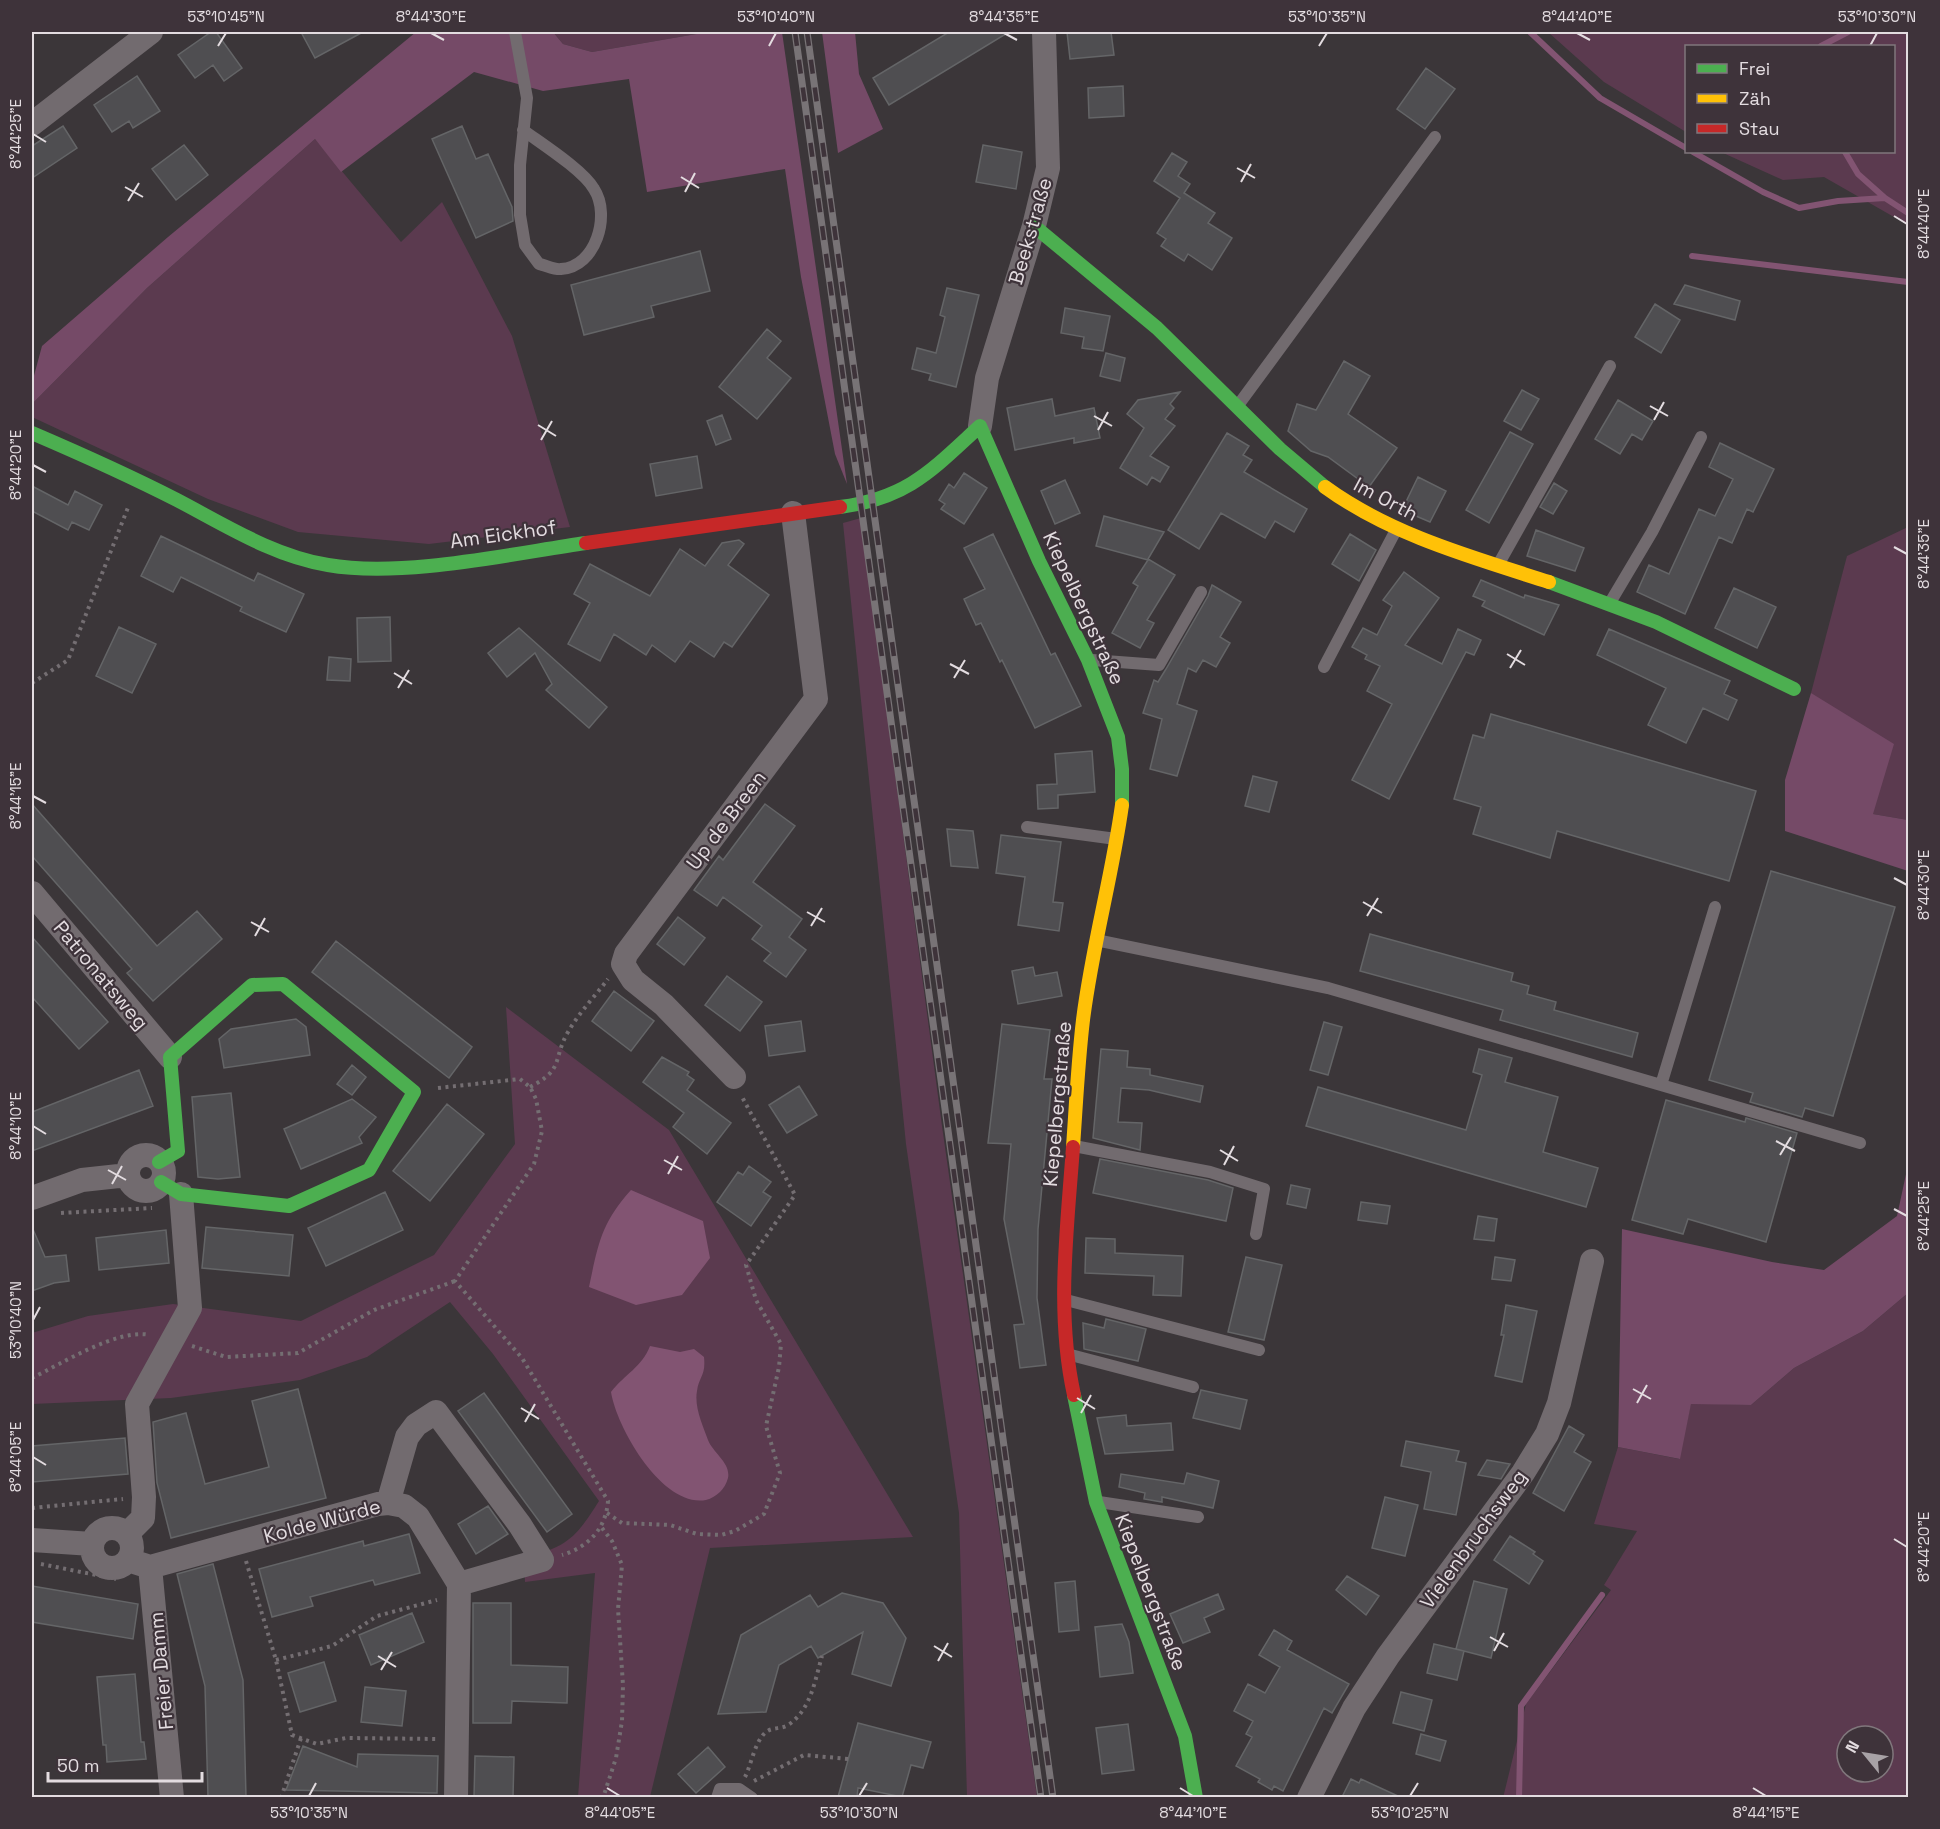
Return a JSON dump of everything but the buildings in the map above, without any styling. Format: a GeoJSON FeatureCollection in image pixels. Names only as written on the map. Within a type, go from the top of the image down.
{"type":"FeatureCollection","features":[{"type":"Feature","properties":{"kind":"street"},"geometry":{"type":"LineString","coordinates":[[32,124],[151,32]]}},
{"type":"Feature","properties":{"kind":"street","name":"Beekstraße"},"geometry":{"type":"LineString","coordinates":[[980,426],[987,378],[1002,320],[1034,226],[1048,168],[1044,32]]}},
{"type":"Feature","properties":{"kind":"street","name":"Im Orth"},"geometry":{"type":"LineString","coordinates":[[1034,226],[1141,311],[1238,405],[1277,448],[1335,494],[1396,530],[1609,603],[1681,634],[1794,689]]}},
{"type":"Feature","properties":{"kind":"street","name":"Am Eickhof"},"geometry":{"type":"LineString","coordinates":[[32,434],[139,480],[243,533],[290,553],[327,564],[367,567],[429,565],[872,503],[921,480],[980,426]]}},
{"type":"Feature","properties":{"kind":"street","name":"Kiepelbergstraße"},"geometry":{"type":"LineString","coordinates":[[980,426],[1040,561],[1088,660],[1118,737],[1122,769],[1122,804],[1083,1020],[1064,1300],[1065,1354],[1096,1502],[1185,1736],[1196,1797]]}},
{"type":"Feature","properties":{"kind":"street","name":"Up de Breen"},"geometry":{"type":"LineString","coordinates":[[623,964],[626,954],[816,699],[793,513]]}},
{"type":"Feature","properties":{"kind":"street","name":"Patronatsweg"},"geometry":{"type":"LineString","coordinates":[[32,893],[170,1057]]}},
{"type":"Feature","properties":{"kind":"street"},"geometry":{"type":"LineString","coordinates":[[623,964],[633,980],[664,1005],[734,1077]]}},
{"type":"Feature","properties":{"kind":"street"},"geometry":{"type":"LineString","coordinates":[[283,984],[414,1092],[369,1170],[289,1206],[167,1180],[178,1151],[170,1057],[252,985],[283,984]]}},
{"type":"Feature","properties":{"kind":"street"},"geometry":{"type":"LineString","coordinates":[[32,1198],[82,1180],[128,1175],[131,1163],[136,1158],[148,1156],[167,1180],[190,1308],[137,1404],[144,1497],[143,1518],[127,1534]]}},
{"type":"Feature","properties":{"kind":"street","name":"Vielenbruchsweg"},"geometry":{"type":"LineString","coordinates":[[1309,1797],[1354,1708],[1388,1656],[1523,1473],[1547,1434],[1559,1403],[1592,1261]]}},
{"type":"Feature","properties":{"kind":"street"},"geometry":{"type":"LineString","coordinates":[[388,1503],[407,1437],[416,1425],[436,1412],[520,1525],[542,1560],[459,1590],[456,1797]]}},
{"type":"Feature","properties":{"kind":"street","name":"Kolde Würde"},"geometry":{"type":"LineString","coordinates":[[139,1563],[240,1542],[388,1503],[404,1506],[418,1517],[459,1590]]}},
{"type":"Feature","properties":{"kind":"street"},"geometry":{"type":"LineString","coordinates":[[113,1527],[127,1534],[139,1563],[113,1568],[96,1561],[92,1544],[94,1537],[106,1528],[113,1527]]}},
{"type":"Feature","properties":{"kind":"street"},"geometry":{"type":"LineString","coordinates":[[32,1540],[92,1544]]}},
{"type":"Feature","properties":{"kind":"street","name":"Freier Damm"},"geometry":{"type":"LineString","coordinates":[[139,1563],[172,1797]]}},
{"type":"Feature","properties":{"kind":"lane"},"geometry":{"type":"LineString","coordinates":[[515,32],[527,98],[523,130],[520,195],[525,244],[539,264],[562,269],[584,259],[598,239],[602,212],[594,188],[523,130]]}},
{"type":"Feature","properties":{"kind":"lane"},"geometry":{"type":"LineString","coordinates":[[1238,405],[1435,136]]}},
{"type":"Feature","properties":{"kind":"lane"},"geometry":{"type":"LineString","coordinates":[[1498,565],[1610,366]]}},
{"type":"Feature","properties":{"kind":"lane"},"geometry":{"type":"LineString","coordinates":[[1609,603],[1652,532],[1701,437]]}},
{"type":"Feature","properties":{"kind":"lane"},"geometry":{"type":"LineString","coordinates":[[1324,667],[1396,530]]}},
{"type":"Feature","properties":{"kind":"lane"},"geometry":{"type":"LineString","coordinates":[[1088,660],[1159,665],[1201,592]]}},
{"type":"Feature","properties":{"kind":"lane"},"geometry":{"type":"LineString","coordinates":[[1027,826],[1117,839]]}},
{"type":"Feature","properties":{"kind":"lane"},"geometry":{"type":"LineString","coordinates":[[1661,1085],[1715,907]]}},
{"type":"Feature","properties":{"kind":"lane"},"geometry":{"type":"LineString","coordinates":[[1096,940],[1328,988],[1860,1143]]}},
{"type":"Feature","properties":{"kind":"lane"},"geometry":{"type":"LineString","coordinates":[[1073,1146],[1210,1172],[1264,1189],[1256,1234]]}},
{"type":"Feature","properties":{"kind":"lane"},"geometry":{"type":"LineString","coordinates":[[1064,1300],[1259,1350]]}},
{"type":"Feature","properties":{"kind":"lane"},"geometry":{"type":"LineString","coordinates":[[1065,1354],[1193,1387]]}},
{"type":"Feature","properties":{"kind":"lane"},"geometry":{"type":"LineString","coordinates":[[1096,1502],[1198,1517]]}},
{"type":"Feature","properties":{"kind":"lane"},"geometry":{"type":"LineString","coordinates":[[717,1797],[720,1789],[740,1789],[752,1797]]}},
{"type":"Feature","properties":{"kind":"path"},"geometry":{"type":"LineString","coordinates":[[32,683],[68,660],[139,480]]}},
{"type":"Feature","properties":{"kind":"path"},"geometry":{"type":"LineString","coordinates":[[530,1087],[549,1077],[559,1060],[567,1033],[608,979],[623,964]]}},
{"type":"Feature","properties":{"kind":"path"},"geometry":{"type":"LineString","coordinates":[[32,1378],[97,1347],[138,1332],[172,1339],[226,1357],[298,1353],[374,1310],[455,1281],[534,1164],[542,1131],[530,1087],[520,1079],[414,1092]]}},
{"type":"Feature","properties":{"kind":"path"},"geometry":{"type":"LineString","coordinates":[[607,1513],[622,1523],[670,1526],[697,1534],[721,1535],[735,1531],[764,1514],[780,1473],[766,1426],[780,1367],[781,1344],[756,1300],[746,1265],[795,1195],[744,1103]]}},
{"type":"Feature","properties":{"kind":"path"},"geometry":{"type":"LineString","coordinates":[[52,1216],[62,1213],[173,1206],[167,1180]]}},
{"type":"Feature","properties":{"kind":"path"},"geometry":{"type":"LineString","coordinates":[[455,1281],[522,1358],[608,1501],[602,1528],[587,1544],[567,1554],[542,1560]]}},
{"type":"Feature","properties":{"kind":"path"},"geometry":{"type":"LineString","coordinates":[[32,1508],[144,1497]]}},
{"type":"Feature","properties":{"kind":"path"},"geometry":{"type":"LineString","coordinates":[[602,1528],[612,1541],[622,1565],[618,1609],[623,1685],[622,1721],[616,1758],[603,1797]]}},
{"type":"Feature","properties":{"kind":"path"},"geometry":{"type":"LineString","coordinates":[[240,1542],[276,1660],[292,1735],[317,1744],[346,1738],[457,1739]]}},
{"type":"Feature","properties":{"kind":"path"},"geometry":{"type":"LineString","coordinates":[[276,1660],[332,1646],[377,1616],[459,1590]]}},
{"type":"Feature","properties":{"kind":"path"},"geometry":{"type":"LineString","coordinates":[[740,1789],[762,1736],[769,1729],[787,1726],[803,1712],[808,1703],[822,1656]]}},
{"type":"Feature","properties":{"kind":"path"},"geometry":{"type":"LineString","coordinates":[[280,1797],[301,1738]]}},
{"type":"Feature","properties":{"kind":"path"},"geometry":{"type":"LineString","coordinates":[[740,1789],[804,1755],[849,1759]]}},
{"type":"Feature","properties":{"kind":"shaded area"},"geometry":{"type":"Polygon","coordinates":[[[416,32],[553,32],[563,44],[592,52],[708,32],[782,32],[847,484],[835,454],[801,277],[785,169],[647,192],[629,79],[543,91],[474,72],[341,172],[315,139],[147,288],[32,404],[32,383],[42,346],[168,237],[416,32]]]}},
{"type":"Feature","properties":{"kind":"shaded area"},"geometry":{"type":"Polygon","coordinates":[[[553,32],[708,32],[592,52],[563,44],[553,32]]]}},
{"type":"Feature","properties":{"kind":"shaded area"},"geometry":{"type":"Polygon","coordinates":[[[822,32],[855,32],[859,74],[883,129],[838,153],[822,32]]]}},
{"type":"Feature","properties":{"kind":"shaded area"},"geometry":{"type":"Polygon","coordinates":[[[1548,32],[1908,32],[1908,225],[1824,177],[1783,180],[1723,153],[1895,153],[1895,45],[1685,45],[1685,131],[1604,82],[1548,32]]]}},
{"type":"Feature","properties":{"kind":"shaded area"},"geometry":{"type":"Polygon","coordinates":[[[315,139],[401,242],[442,202],[512,336],[570,527],[429,544],[298,532],[208,499],[32,417],[32,404],[147,288],[315,139]]]}},
{"type":"Feature","properties":{"kind":"shaded area"},"geometry":{"type":"Polygon","coordinates":[[[861,518],[942,1126],[1037,1797],[967,1797],[959,1513],[906,1144],[843,523],[861,518]]]}},
{"type":"Feature","properties":{"kind":"shaded area"},"geometry":{"type":"Polygon","coordinates":[[[1908,527],[1908,820],[1873,814],[1811,693],[1847,556],[1908,527]]]}},
{"type":"Feature","properties":{"kind":"shaded area"},"geometry":{"type":"Polygon","coordinates":[[[1811,693],[1894,744],[1873,814],[1908,820],[1908,871],[1785,831],[1785,780],[1811,693]]]}},
{"type":"Feature","properties":{"kind":"shaded area"},"geometry":{"type":"Polygon","coordinates":[[[506,1007],[669,1130],[913,1537],[710,1548],[650,1797],[578,1797],[595,1573],[525,1582],[524,1558],[561,1545],[569,1539],[599,1501],[493,1354],[450,1302],[367,1357],[300,1380],[171,1398],[32,1404],[32,1333],[88,1316],[173,1304],[301,1321],[434,1255],[515,1144],[506,1007]]]}},
{"type":"Feature","properties":{"kind":"shaded area"},"geometry":{"type":"Polygon","coordinates":[[[1908,1165],[1908,1293],[1863,1331],[1794,1368],[1751,1405],[1691,1404],[1680,1459],[1618,1447],[1622,1229],[1772,1262],[1824,1270],[1897,1216],[1908,1165]]]}},
{"type":"Feature","properties":{"kind":"shaded area"},"geometry":{"type":"Polygon","coordinates":[[[631,1190],[703,1221],[710,1258],[682,1295],[636,1305],[589,1287],[602,1235],[613,1213],[631,1190]]]}},
{"type":"Feature","properties":{"kind":"shaded area"},"geometry":{"type":"Polygon","coordinates":[[[1908,1293],[1908,1797],[1503,1798],[1526,1704],[1611,1590],[1604,1585],[1637,1531],[1594,1524],[1618,1447],[1679,1459],[1691,1403],[1751,1405],[1794,1368],[1863,1331],[1908,1293]]]}},
{"type":"Feature","properties":{"kind":"shaded area"},"geometry":{"type":"Polygon","coordinates":[[[650,1346],[680,1352],[694,1349],[704,1357],[704,1368],[696,1397],[698,1410],[708,1440],[728,1473],[723,1489],[710,1499],[690,1499],[674,1492],[645,1463],[622,1426],[611,1392],[638,1365],[650,1346]]]}},
{"type":"Feature","properties":{"kind":"waterway"},"geometry":{"type":"LineString","coordinates":[[1530,32],[1600,98],[1685,147]]}},
{"type":"Feature","properties":{"kind":"waterway"},"geometry":{"type":"LineString","coordinates":[[1823,45],[1848,32]]}},
{"type":"Feature","properties":{"kind":"waterway"},"geometry":{"type":"LineString","coordinates":[[1695,153],[1763,192],[1799,208],[1838,201],[1885,198],[1908,213]]}},
{"type":"Feature","properties":{"kind":"waterway"},"geometry":{"type":"LineString","coordinates":[[1846,153],[1858,174],[1885,198]]}},
{"type":"Feature","properties":{"kind":"waterway"},"geometry":{"type":"LineString","coordinates":[[1692,256],[1908,282]]}},
{"type":"Feature","properties":{"kind":"waterway"},"geometry":{"type":"LineString","coordinates":[[1519,1798],[1521,1706],[1602,1595]]}},
{"type":"Feature","properties":{"kind":"railway"},"geometry":{"type":"LineString","coordinates":[[795,32],[1041,1798]]}},
{"type":"Feature","properties":{"kind":"railway"},"geometry":{"type":"LineString","coordinates":[[807,32],[1053,1798]]}},
{"type":"Feature","properties":{"kind":"traffic: fast"},"geometry":{"type":"LineString","coordinates":[[1034,226],[1157,328],[1280,449],[1325,487]]}},
{"type":"Feature","properties":{"kind":"traffic: fast"},"geometry":{"type":"LineString","coordinates":[[840,507],[884,497],[918,480],[980,426],[1039,561],[1088,660],[1118,737],[1122,769],[1122,805]]}},
{"type":"Feature","properties":{"kind":"traffic: fast"},"geometry":{"type":"LineString","coordinates":[[32,433],[141,482],[269,547],[288,555],[328,565],[389,569],[422,567],[586,543]]}},
{"type":"Feature","properties":{"kind":"traffic: fast"},"geometry":{"type":"LineString","coordinates":[[1549,582],[1656,622],[1794,689]]}},
{"type":"Feature","properties":{"kind":"traffic: fast"},"geometry":{"type":"LineString","coordinates":[[159,1162],[178,1151],[170,1057],[252,985],[283,984],[414,1092],[369,1170],[289,1206],[181,1194],[161,1182]]}},
{"type":"Feature","properties":{"kind":"traffic: fast"},"geometry":{"type":"LineString","coordinates":[[1074,1395],[1096,1502],[1185,1736],[1196,1798]]}},
{"type":"Feature","properties":{"kind":"traffic: slow"},"geometry":{"type":"LineString","coordinates":[[1325,487],[1350,504],[1404,532],[1461,554],[1549,582]]}},
{"type":"Feature","properties":{"kind":"traffic: slow"},"geometry":{"type":"LineString","coordinates":[[1073,1147],[1083,1020],[1122,805]]}},
{"type":"Feature","properties":{"kind":"traffic: jam"},"geometry":{"type":"LineString","coordinates":[[586,543],[840,507]]}},
{"type":"Feature","properties":{"kind":"traffic: jam"},"geometry":{"type":"LineString","coordinates":[[1073,1147],[1064,1303],[1065,1333],[1074,1395]]}}]}
